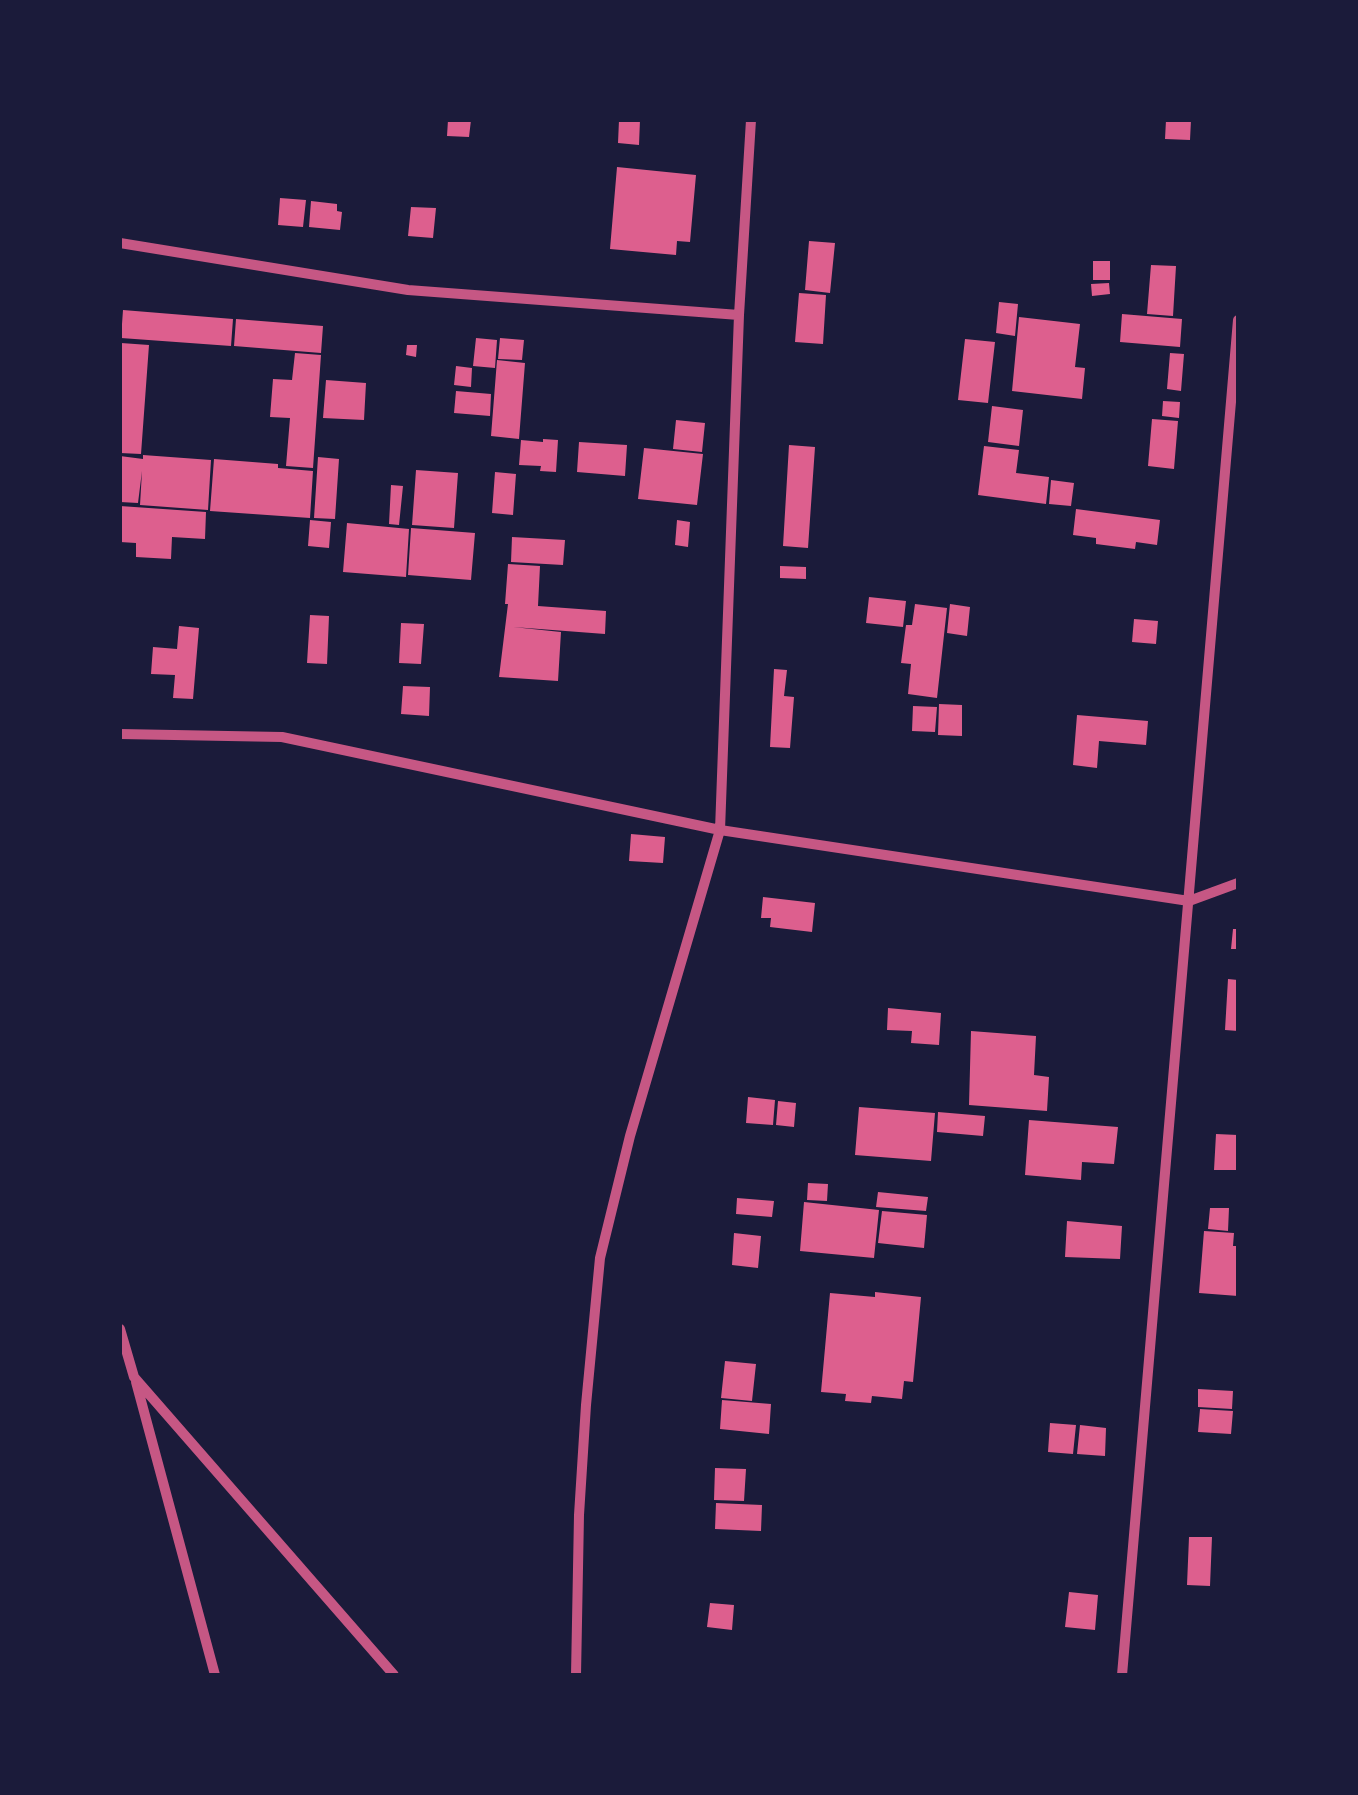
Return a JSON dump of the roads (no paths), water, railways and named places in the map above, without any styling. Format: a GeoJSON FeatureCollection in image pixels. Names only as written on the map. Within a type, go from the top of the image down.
{"type":"FeatureCollection","features":[{"type":"Feature","properties":{"kind":"street"},"geometry":{"type":"LineString","coordinates":[[576,1675],[579,1515],[600,1258],[630,1136],[720,830],[739,315],[751,120]]}},
{"type":"Feature","properties":{"kind":"street"},"geometry":{"type":"LineString","coordinates":[[120,243],[408,290],[739,315]]}},
{"type":"Feature","properties":{"kind":"street"},"geometry":{"type":"LineString","coordinates":[[1122,1675],[1238,320]]}},
{"type":"Feature","properties":{"kind":"street"},"geometry":{"type":"LineString","coordinates":[[120,734],[282,737],[720,830],[1189,900],[1238,883]]}},
{"type":"Feature","properties":{"kind":"street"},"geometry":{"type":"LineString","coordinates":[[120,1329],[215,1675]]}},
{"type":"Feature","properties":{"kind":"street"},"geometry":{"type":"LineString","coordinates":[[134,1377],[394,1675]]}}]}
